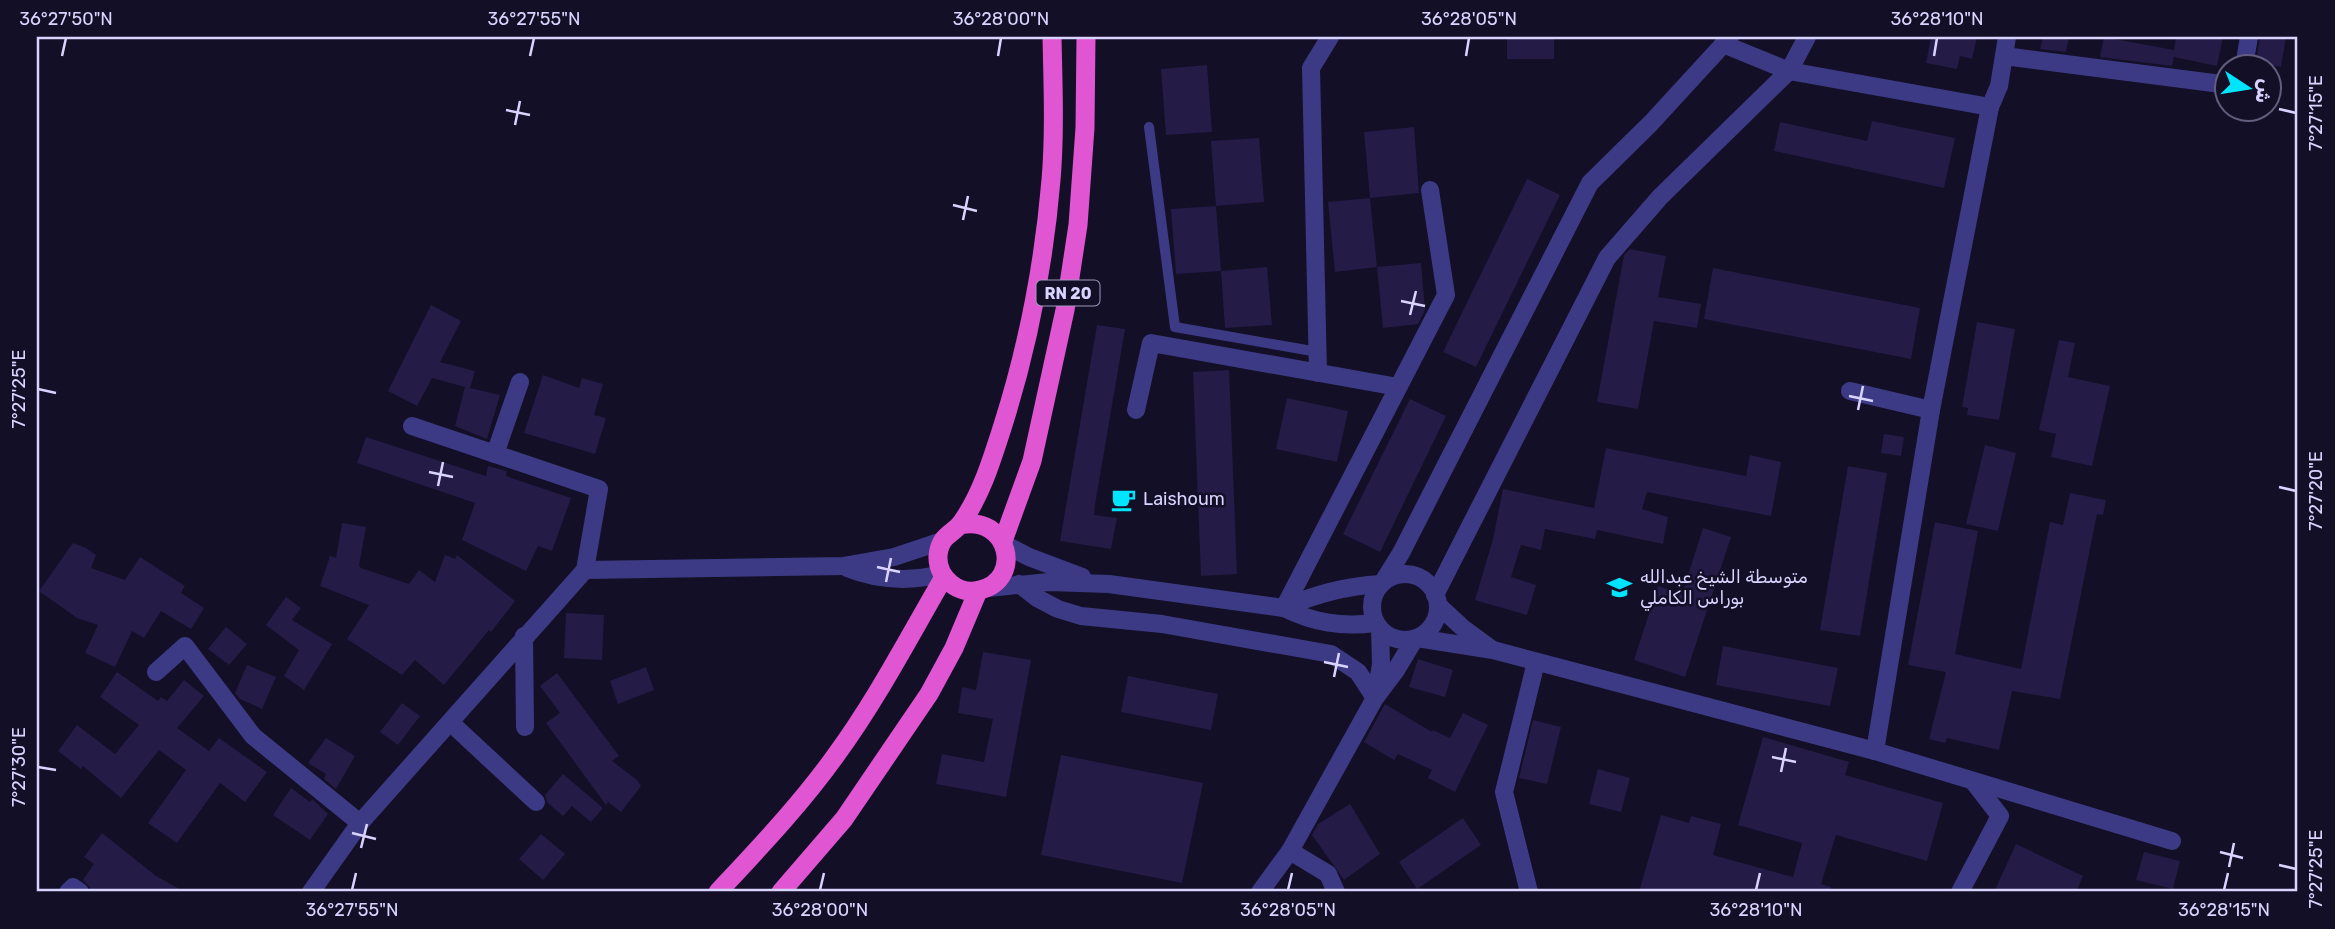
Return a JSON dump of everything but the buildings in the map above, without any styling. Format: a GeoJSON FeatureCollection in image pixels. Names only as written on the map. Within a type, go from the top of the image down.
{"type":"FeatureCollection","features":[{"type":"Feature","properties":{"kind":"highway","name":"RN 20"},"geometry":{"type":"LineString","coordinates":[[960,525],[984,481],[1008,407],[1031,320],[1051,180],[1052,37]]}},
{"type":"Feature","properties":{"kind":"highway","name":"RN 20"},"geometry":{"type":"LineString","coordinates":[[1003,543],[1032,461],[1065,310],[1078,225],[1085,128],[1086,37]]}},
{"type":"Feature","properties":{"kind":"highway"},"geometry":{"type":"LineString","coordinates":[[980,524],[997,533],[1003,543],[1006,564],[997,582],[983,589],[965,591],[953,586],[943,575],[939,563],[942,541],[950,531],[960,525],[980,524]]}},
{"type":"Feature","properties":{"kind":"highway"},"geometry":{"type":"LineString","coordinates":[[718,892],[775,832],[837,755],[889,673],[943,575]]}},
{"type":"Feature","properties":{"kind":"highway"},"geometry":{"type":"LineString","coordinates":[[781,892],[844,819],[921,705],[954,648],[983,589]]}},
{"type":"Feature","properties":{"kind":"street"},"geometry":{"type":"LineString","coordinates":[[1318,373],[1311,68],[1330,37]]}},
{"type":"Feature","properties":{"kind":"street"},"geometry":{"type":"LineString","coordinates":[[1260,892],[1290,851],[1375,698],[1416,639],[1433,625],[1437,600],[1607,258],[1660,197],[1789,71],[1807,37]]}},
{"type":"Feature","properties":{"kind":"street"},"geometry":{"type":"LineString","coordinates":[[1875,751],[1931,410],[1990,107],[1999,86],[2007,37]]}},
{"type":"Feature","properties":{"kind":"street"},"geometry":{"type":"LineString","coordinates":[[1375,698],[1381,664],[1378,626],[1372,614],[1374,593],[1401,553],[1590,183],[1651,122],[1726,40],[1789,71],[1990,107]]}},
{"type":"Feature","properties":{"kind":"street"},"geometry":{"type":"LineString","coordinates":[[2004,55],[2212,83]]}},
{"type":"Feature","properties":{"kind":"street"},"geometry":{"type":"LineString","coordinates":[[1284,608],[1446,295],[1430,190]]}},
{"type":"Feature","properties":{"kind":"street"},"geometry":{"type":"LineString","coordinates":[[1136,410],[1151,343],[1398,387]]}},
{"type":"Feature","properties":{"kind":"street"},"geometry":{"type":"LineString","coordinates":[[495,454],[520,382]]}},
{"type":"Feature","properties":{"kind":"street"},"geometry":{"type":"LineString","coordinates":[[1850,391],[1931,410]]}},
{"type":"Feature","properties":{"kind":"street"},"geometry":{"type":"LineString","coordinates":[[311,892],[360,823],[585,570],[599,489],[412,426]]}},
{"type":"Feature","properties":{"kind":"street"},"geometry":{"type":"LineString","coordinates":[[585,570],[844,566],[894,558],[942,541]]}},
{"type":"Feature","properties":{"kind":"street"},"geometry":{"type":"LineString","coordinates":[[1003,543],[1055,568],[1109,584]]}},
{"type":"Feature","properties":{"kind":"street"},"geometry":{"type":"LineString","coordinates":[[844,566],[867,575],[892,580],[943,575]]}},
{"type":"Feature","properties":{"kind":"street"},"geometry":{"type":"LineString","coordinates":[[1284,608],[1341,589],[1382,583],[1402,574],[1412,575],[1430,586],[1437,600],[1464,629],[1493,650]]}},
{"type":"Feature","properties":{"kind":"street"},"geometry":{"type":"LineString","coordinates":[[1019,583],[1037,598],[1058,609],[1081,616],[1162,624],[1331,654],[1358,672],[1375,698]]}},
{"type":"Feature","properties":{"kind":"street"},"geometry":{"type":"LineString","coordinates":[[983,589],[1019,583],[1109,584],[1284,608],[1328,624],[1378,626],[1392,638],[1493,650],[1875,751],[2172,841]]}},
{"type":"Feature","properties":{"kind":"street"},"geometry":{"type":"LineString","coordinates":[[524,636],[525,727]]}},
{"type":"Feature","properties":{"kind":"street"},"geometry":{"type":"LineString","coordinates":[[156,672],[185,646],[253,736],[360,823]]}},
{"type":"Feature","properties":{"kind":"street"},"geometry":{"type":"LineString","coordinates":[[1529,892],[1504,792],[1536,662]]}},
{"type":"Feature","properties":{"kind":"street"},"geometry":{"type":"LineString","coordinates":[[451,723],[536,802]]}},
{"type":"Feature","properties":{"kind":"street"},"geometry":{"type":"LineString","coordinates":[[1960,892],[2000,816],[1973,781]]}},
{"type":"Feature","properties":{"kind":"street"},"geometry":{"type":"LineString","coordinates":[[1290,851],[1328,874],[1336,892]]}},
{"type":"Feature","properties":{"kind":"street"},"geometry":{"type":"LineString","coordinates":[[68,892],[73,887],[80,892]]}},
{"type":"Feature","properties":{"kind":"lane"},"geometry":{"type":"LineString","coordinates":[[1149,127],[1175,327],[1318,352]]}},
{"type":"Feature","properties":{"kind":"place","name":"Laishoum"},"geometry":{"type":"Point","coordinates":[1123,499]}},
{"type":"Feature","properties":{"kind":"place","name":"متوسطة الشيخ عبدالله بوراس الكاملي"},"geometry":{"type":"Point","coordinates":[1620,587]}}]}
